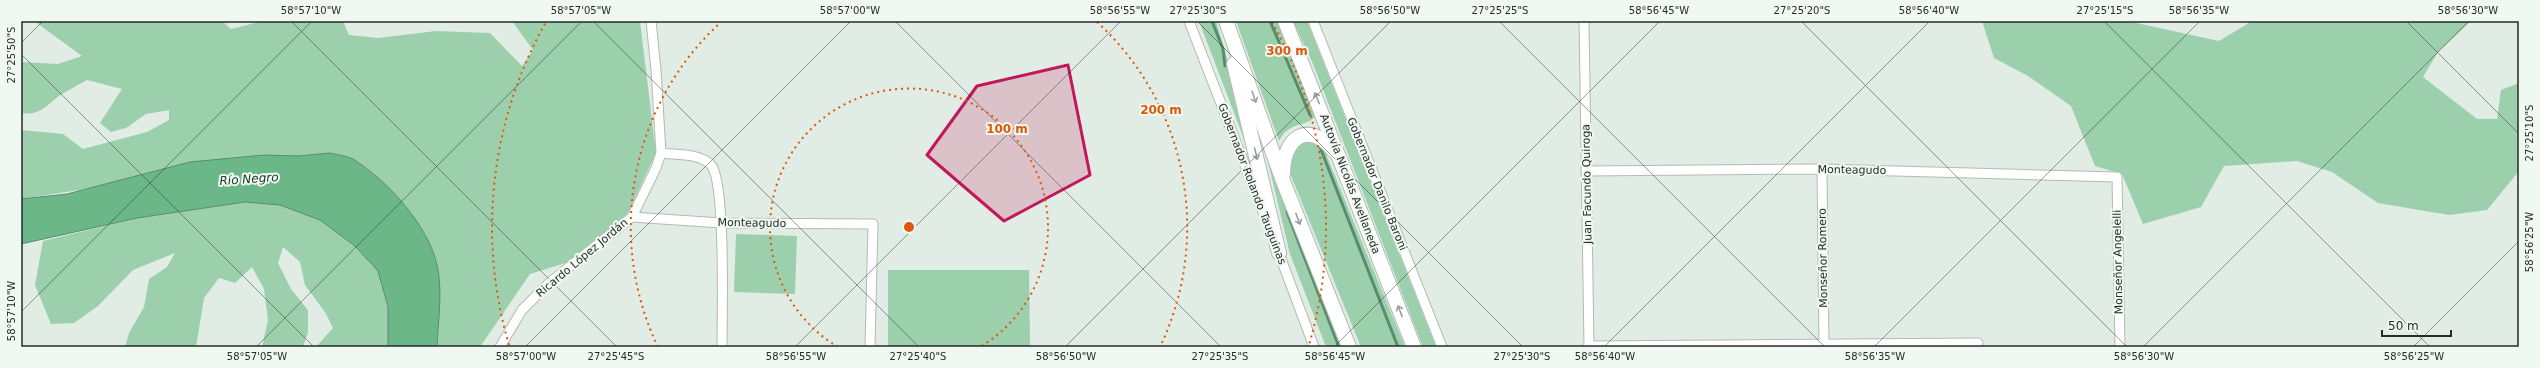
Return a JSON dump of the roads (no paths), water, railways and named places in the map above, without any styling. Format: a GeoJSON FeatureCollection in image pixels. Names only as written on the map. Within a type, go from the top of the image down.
{"type":"FeatureCollection","features":[{"type":"Feature","properties":{"kind":"highway"},"geometry":{"type":"LineString","coordinates":[[1223,21],[1279,253]]}},
{"type":"Feature","properties":{"kind":"highway"},"geometry":{"type":"LineString","coordinates":[[1226,21],[1283,181],[1348,347]]}},
{"type":"Feature","properties":{"kind":"highway","name":"Autovía Nicolás Avellaneda"},"geometry":{"type":"LineString","coordinates":[[1285,21],[1343,162],[1414,347]]}},
{"type":"Feature","properties":{"kind":"highway"},"geometry":{"type":"LineString","coordinates":[[1283,181],[1286,151],[1294,139],[1302,135],[1313,134],[1322,138],[1343,162]]}},
{"type":"Feature","properties":{"kind":"street","name":"Ricardo López Jordán"},"geometry":{"type":"LineString","coordinates":[[500,347],[522,310],[549,283],[632,217],[661,153],[656,70],[651,21]]}},
{"type":"Feature","properties":{"kind":"street","name":"Gobernador Rolando Tauguinas"},"geometry":{"type":"LineString","coordinates":[[1189,21],[1314,347]]}},
{"type":"Feature","properties":{"kind":"street","name":"Gobernador Danilo Baroni"},"geometry":{"type":"LineString","coordinates":[[1313,21],[1442,347]]}},
{"type":"Feature","properties":{"kind":"street","name":"Juan Facundo Quiroga"},"geometry":{"type":"LineString","coordinates":[[1584,21],[1589,347]]}},
{"type":"Feature","properties":{"kind":"street"},"geometry":{"type":"LineString","coordinates":[[661,153],[702,158],[710,164],[716,172],[721,223],[722,347]]}},
{"type":"Feature","properties":{"kind":"street","name":"Monteagudo"},"geometry":{"type":"LineString","coordinates":[[1586,171],[1822,169],[2117,177]]}},
{"type":"Feature","properties":{"kind":"street","name":"Monseñor Romero"},"geometry":{"type":"LineString","coordinates":[[1822,169],[1824,346]]}},
{"type":"Feature","properties":{"kind":"street","name":"Monseñor Angelelli"},"geometry":{"type":"LineString","coordinates":[[2117,177],[2120,347]]}},
{"type":"Feature","properties":{"kind":"street","name":"Monteagudo"},"geometry":{"type":"LineString","coordinates":[[632,217],[721,223],[872,224],[870,347]]}},
{"type":"Feature","properties":{"kind":"street"},"geometry":{"type":"LineString","coordinates":[[1589,347],[1824,346],[1978,343]]}},
{"type":"Feature","properties":{"kind":"water","name":"Río Negro"},"geometry":{"type":"Polygon","coordinates":[[[330,153],[353,159],[381,180],[406,206],[433,250],[440,285],[437,347],[388,347],[388,307],[378,271],[355,246],[320,220],[280,205],[245,202],[137,218],[21,244],[21,199],[67,194],[190,162],[265,155],[298,156],[330,153]]]}},
{"type":"Feature","properties":{"kind":"waterway"},"geometry":{"type":"LineString","coordinates":[[1212,21],[1223,49],[1225,66]]}},
{"type":"Feature","properties":{"kind":"waterway"},"geometry":{"type":"LineString","coordinates":[[1270,21],[1310,115]]}},
{"type":"Feature","properties":{"kind":"waterway"},"geometry":{"type":"LineString","coordinates":[[1320,147],[1398,347]]}},
{"type":"Feature","properties":{"kind":"waterway"},"geometry":{"type":"LineString","coordinates":[[1287,212],[1339,347]]}}]}
